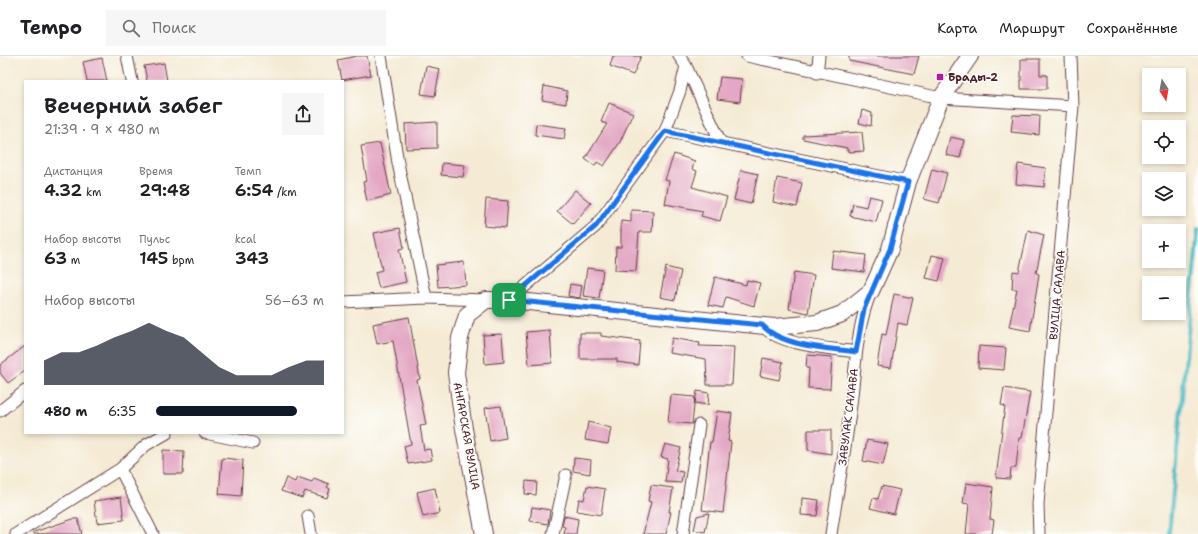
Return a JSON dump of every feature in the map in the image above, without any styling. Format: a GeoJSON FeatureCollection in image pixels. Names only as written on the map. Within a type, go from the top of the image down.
{"type":"FeatureCollection","features":[{"type":"Feature","properties":{"kind":"street"},"geometry":{"type":"LineString","coordinates":[[126,56],[132,80]]}},
{"type":"Feature","properties":{"kind":"street"},"geometry":{"type":"LineString","coordinates":[[381,56],[398,163],[426,298]]}},
{"type":"Feature","properties":{"kind":"street"},"geometry":{"type":"LineString","coordinates":[[679,56],[686,66],[721,143]]}},
{"type":"Feature","properties":{"kind":"street"},"geometry":{"type":"LineString","coordinates":[[747,56],[941,98],[1073,106]]}},
{"type":"Feature","properties":{"kind":"street"},"geometry":{"type":"LineString","coordinates":[[817,72],[819,56]]}},
{"type":"Feature","properties":{"kind":"street"},"geometry":{"type":"LineString","coordinates":[[941,98],[970,56]]}},
{"type":"Feature","properties":{"kind":"street","name":"ВУЛІЦА САЛАВА"},"geometry":{"type":"LineString","coordinates":[[1039,534],[1038,504],[1073,106],[1071,56]]}},
{"type":"Feature","properties":{"kind":"street"},"geometry":{"type":"LineString","coordinates":[[509,300],[596,226],[665,131],[680,91],[686,66]]}},
{"type":"Feature","properties":{"kind":"street","name":"ЗАВУЛАК САЛАВА"},"geometry":{"type":"LineString","coordinates":[[831,534],[851,403],[856,352],[864,309],[890,249],[908,182],[941,98]]}},
{"type":"Feature","properties":{"kind":"street"},"geometry":{"type":"LineString","coordinates":[[665,131],[908,182]]}},
{"type":"Feature","properties":{"kind":"street"},"geometry":{"type":"LineString","coordinates":[[344,302],[426,298],[509,300],[774,327],[817,323],[842,314],[871,291]]}},
{"type":"Feature","properties":{"kind":"street","name":"АНГАРСКАЯ ВУЛІЦА"},"geometry":{"type":"LineString","coordinates":[[484,534],[464,429],[456,374],[460,338],[467,315],[486,300]]}},
{"type":"Feature","properties":{"kind":"street"},"geometry":{"type":"LineString","coordinates":[[762,325],[767,331],[798,344],[856,352]]}},
{"type":"Feature","properties":{"kind":"street"},"geometry":{"type":"LineString","coordinates":[[0,411],[24,393]]}},
{"type":"Feature","properties":{"kind":"street"},"geometry":{"type":"LineString","coordinates":[[683,534],[699,426]]}},
{"type":"Feature","properties":{"kind":"street"},"geometry":{"type":"LineString","coordinates":[[16,534],[120,469],[146,445],[164,434]]}},
{"type":"Feature","properties":{"kind":"street"},"geometry":{"type":"LineString","coordinates":[[210,434],[252,443]]}},
{"type":"Feature","properties":{"kind":"street"},"geometry":{"type":"LineString","coordinates":[[120,469],[153,534]]}},
{"type":"Feature","properties":{"kind":"street"},"geometry":{"type":"LineString","coordinates":[[553,534],[566,476]]}},
{"type":"Feature","properties":{"kind":"street"},"geometry":{"type":"LineString","coordinates":[[308,516],[310,534]]}},
{"type":"Feature","properties":{"kind":"building"},"geometry":{"type":"Polygon","coordinates":[[[357,56],[367,56],[371,75],[342,80],[338,60],[357,56]]]}},
{"type":"Feature","properties":{"kind":"building"},"geometry":{"type":"Polygon","coordinates":[[[613,56],[641,56],[633,75],[610,66],[613,56]]]}},
{"type":"Feature","properties":{"kind":"building"},"geometry":{"type":"Polygon","coordinates":[[[849,56],[919,56],[914,74],[849,61],[849,56]]]}},
{"type":"Feature","properties":{"kind":"building"},"geometry":{"type":"Polygon","coordinates":[[[102,58],[107,80],[87,80],[83,62],[102,58]]]}},
{"type":"Feature","properties":{"kind":"building"},"geometry":{"type":"Polygon","coordinates":[[[1021,59],[1040,59],[1040,75],[1047,75],[1047,89],[1021,89],[1021,59]]]}},
{"type":"Feature","properties":{"kind":"building"},"geometry":{"type":"Polygon","coordinates":[[[164,63],[167,80],[147,80],[144,66],[164,63]]]}},
{"type":"Feature","properties":{"kind":"building"},"geometry":{"type":"Polygon","coordinates":[[[426,66],[440,69],[435,96],[421,94],[426,66]]]}},
{"type":"Feature","properties":{"kind":"building"},"geometry":{"type":"Polygon","coordinates":[[[720,77],[742,79],[740,102],[717,99],[720,77]]]}},
{"type":"Feature","properties":{"kind":"building"},"geometry":{"type":"Polygon","coordinates":[[[544,86],[567,91],[566,104],[542,100],[544,86]]]}},
{"type":"Feature","properties":{"kind":"building"},"geometry":{"type":"Polygon","coordinates":[[[609,103],[633,113],[620,142],[604,166],[597,162],[595,166],[585,159],[607,124],[601,122],[609,103]]]}},
{"type":"Feature","properties":{"kind":"building"},"geometry":{"type":"Polygon","coordinates":[[[862,110],[872,113],[871,126],[859,123],[862,110]]]}},
{"type":"Feature","properties":{"kind":"building"},"geometry":{"type":"Polygon","coordinates":[[[1013,115],[1040,116],[1039,135],[1011,132],[1013,115]]]}},
{"type":"Feature","properties":{"kind":"building"},"geometry":{"type":"Polygon","coordinates":[[[437,122],[437,148],[406,149],[405,124],[437,122]]]}},
{"type":"Feature","properties":{"kind":"building"},"geometry":{"type":"Polygon","coordinates":[[[536,124],[566,128],[564,139],[535,135],[536,124]]]}},
{"type":"Feature","properties":{"kind":"building"},"geometry":{"type":"Polygon","coordinates":[[[862,132],[864,151],[850,152],[847,151],[847,148],[803,139],[803,135],[862,132]]]}},
{"type":"Feature","properties":{"kind":"building"},"geometry":{"type":"Polygon","coordinates":[[[950,137],[964,140],[960,158],[946,155],[950,137]]]}},
{"type":"Feature","properties":{"kind":"building"},"geometry":{"type":"Polygon","coordinates":[[[380,143],[391,195],[367,201],[363,182],[367,181],[361,146],[380,143]]]}},
{"type":"Feature","properties":{"kind":"building"},"geometry":{"type":"Polygon","coordinates":[[[674,154],[695,161],[692,169],[697,171],[692,187],[727,197],[720,221],[701,216],[703,211],[665,204],[669,181],[665,180],[674,154]]]}},
{"type":"Feature","properties":{"kind":"building"},"geometry":{"type":"Polygon","coordinates":[[[442,163],[465,165],[463,177],[441,175],[442,163]]]}},
{"type":"Feature","properties":{"kind":"building"},"geometry":{"type":"Polygon","coordinates":[[[1018,164],[1046,168],[1044,187],[1016,184],[1018,164]]]}},
{"type":"Feature","properties":{"kind":"building"},"geometry":{"type":"Polygon","coordinates":[[[932,169],[947,173],[939,203],[924,199],[932,169]]]}},
{"type":"Feature","properties":{"kind":"building"},"geometry":{"type":"Polygon","coordinates":[[[741,170],[758,174],[751,204],[734,200],[741,170]]]}},
{"type":"Feature","properties":{"kind":"building"},"geometry":{"type":"Polygon","coordinates":[[[777,178],[802,183],[797,207],[773,202],[777,178]]]}},
{"type":"Feature","properties":{"kind":"building"},"geometry":{"type":"Polygon","coordinates":[[[575,190],[591,203],[573,224],[557,211],[575,190]]]}},
{"type":"Feature","properties":{"kind":"building"},"geometry":{"type":"Polygon","coordinates":[[[869,196],[882,199],[876,222],[850,216],[853,204],[866,207],[869,196]]]}},
{"type":"Feature","properties":{"kind":"building"},"geometry":{"type":"Polygon","coordinates":[[[486,199],[508,201],[506,228],[484,226],[486,199]]]}},
{"type":"Feature","properties":{"kind":"building"},"geometry":{"type":"Polygon","coordinates":[[[631,210],[653,211],[652,232],[639,232],[636,271],[615,270],[616,247],[621,247],[621,221],[631,222],[631,210]]]}},
{"type":"Feature","properties":{"kind":"building"},"geometry":{"type":"Polygon","coordinates":[[[400,228],[404,248],[399,249],[406,282],[379,288],[375,272],[382,270],[374,233],[400,228]]]}},
{"type":"Feature","properties":{"kind":"building"},"geometry":{"type":"Polygon","coordinates":[[[1028,230],[1044,235],[1036,273],[1039,274],[1030,331],[1009,327],[1017,289],[1012,289],[1013,271],[1019,272],[1028,230]]]}},
{"type":"Feature","properties":{"kind":"building"},"geometry":{"type":"Polygon","coordinates":[[[833,251],[866,255],[864,272],[831,268],[833,251]]]}},
{"type":"Feature","properties":{"kind":"building"},"geometry":{"type":"Polygon","coordinates":[[[932,255],[945,258],[939,281],[926,278],[932,255]]]}},
{"type":"Feature","properties":{"kind":"building"},"geometry":{"type":"Polygon","coordinates":[[[464,262],[466,285],[438,287],[436,265],[464,262]]]}},
{"type":"Feature","properties":{"kind":"building"},"geometry":{"type":"Polygon","coordinates":[[[666,267],[681,271],[675,300],[660,297],[666,267]]]}},
{"type":"Feature","properties":{"kind":"building"},"geometry":{"type":"Polygon","coordinates":[[[587,268],[603,270],[599,298],[583,296],[587,268]]]}},
{"type":"Feature","properties":{"kind":"building"},"geometry":{"type":"Polygon","coordinates":[[[794,272],[814,275],[808,313],[789,309],[794,272]]]}},
{"type":"Feature","properties":{"kind":"building"},"geometry":{"type":"Polygon","coordinates":[[[715,277],[746,285],[747,280],[760,283],[754,306],[726,297],[723,308],[708,305],[715,277]]]}},
{"type":"Feature","properties":{"kind":"building"},"geometry":{"type":"Polygon","coordinates":[[[570,284],[582,286],[580,298],[568,296],[570,284]]]}},
{"type":"Feature","properties":{"kind":"building"},"geometry":{"type":"Polygon","coordinates":[[[894,294],[913,298],[907,325],[898,323],[891,368],[877,366],[882,334],[886,335],[894,294]]]}},
{"type":"Feature","properties":{"kind":"building"},"geometry":{"type":"Polygon","coordinates":[[[409,317],[420,379],[417,380],[426,425],[420,426],[424,450],[430,449],[432,460],[408,464],[404,446],[411,444],[393,341],[377,344],[373,324],[409,317]]]}},
{"type":"Feature","properties":{"kind":"building"},"geometry":{"type":"Polygon","coordinates":[[[550,330],[552,363],[529,365],[526,332],[550,330]]]}},
{"type":"Feature","properties":{"kind":"building"},"geometry":{"type":"Polygon","coordinates":[[[580,333],[601,333],[601,336],[640,341],[638,365],[617,362],[617,359],[580,359],[580,333]]]}},
{"type":"Feature","properties":{"kind":"building"},"geometry":{"type":"Polygon","coordinates":[[[502,334],[504,362],[485,364],[483,335],[502,334]]]}},
{"type":"Feature","properties":{"kind":"building"},"geometry":{"type":"Polygon","coordinates":[[[672,338],[700,343],[699,346],[734,347],[732,385],[707,385],[706,359],[669,353],[672,338]]]}},
{"type":"Feature","properties":{"kind":"building"},"geometry":{"type":"Polygon","coordinates":[[[979,346],[1006,348],[1004,370],[978,368],[979,346]]]}},
{"type":"Feature","properties":{"kind":"building"},"geometry":{"type":"Polygon","coordinates":[[[24,347],[24,372],[8,383],[0,373],[0,365],[24,347]]]}},
{"type":"Feature","properties":{"kind":"building"},"geometry":{"type":"Polygon","coordinates":[[[807,355],[832,357],[830,389],[808,388],[809,368],[806,368],[807,355]]]}},
{"type":"Feature","properties":{"kind":"building"},"geometry":{"type":"Polygon","coordinates":[[[763,358],[783,362],[779,380],[760,376],[763,358]]]}},
{"type":"Feature","properties":{"kind":"building"},"geometry":{"type":"Polygon","coordinates":[[[1004,388],[1030,392],[1022,438],[1019,438],[1016,468],[1011,468],[1010,479],[996,478],[1005,406],[1001,405],[1004,388]]]}},
{"type":"Feature","properties":{"kind":"building"},"geometry":{"type":"Polygon","coordinates":[[[697,391],[709,393],[708,405],[695,403],[697,391]]]}},
{"type":"Feature","properties":{"kind":"building"},"geometry":{"type":"Polygon","coordinates":[[[671,395],[695,397],[692,424],[668,422],[671,395]]]}},
{"type":"Feature","properties":{"kind":"building"},"geometry":{"type":"Polygon","coordinates":[[[501,406],[506,438],[490,441],[485,408],[501,406]]]}},
{"type":"Feature","properties":{"kind":"building"},"geometry":{"type":"Polygon","coordinates":[[[717,411],[732,413],[728,441],[731,442],[723,513],[702,510],[710,442],[712,442],[717,411]]]}},
{"type":"Feature","properties":{"kind":"building"},"geometry":{"type":"Polygon","coordinates":[[[588,422],[611,428],[608,444],[585,440],[588,422]]]}},
{"type":"Feature","properties":{"kind":"building"},"geometry":{"type":"Polygon","coordinates":[[[808,430],[831,430],[831,454],[808,450],[808,430]]]}},
{"type":"Feature","properties":{"kind":"building"},"geometry":{"type":"Polygon","coordinates":[[[867,440],[888,444],[883,465],[863,461],[867,440]]]}},
{"type":"Feature","properties":{"kind":"building"},"geometry":{"type":"Polygon","coordinates":[[[665,444],[681,448],[675,471],[683,472],[681,483],[665,482],[668,459],[661,457],[665,444]]]}},
{"type":"Feature","properties":{"kind":"building"},"geometry":{"type":"Polygon","coordinates":[[[163,450],[184,451],[183,474],[163,474],[163,450]]]}},
{"type":"Feature","properties":{"kind":"building"},"geometry":{"type":"Polygon","coordinates":[[[222,458],[243,460],[241,496],[219,494],[222,458]]]}},
{"type":"Feature","properties":{"kind":"building"},"geometry":{"type":"Polygon","coordinates":[[[574,458],[591,460],[590,474],[573,471],[574,458]]]}},
{"type":"Feature","properties":{"kind":"building"},"geometry":{"type":"Polygon","coordinates":[[[297,477],[312,482],[314,478],[329,484],[327,487],[330,489],[327,498],[305,491],[302,498],[281,491],[286,478],[295,482],[297,477]]]}},
{"type":"Feature","properties":{"kind":"building"},"geometry":{"type":"Polygon","coordinates":[[[526,481],[537,482],[536,495],[525,494],[526,481]]]}},
{"type":"Feature","properties":{"kind":"building"},"geometry":{"type":"Polygon","coordinates":[[[966,483],[993,487],[990,519],[994,520],[992,534],[966,534],[969,504],[963,503],[966,483]]]}},
{"type":"Feature","properties":{"kind":"building"},"geometry":{"type":"Polygon","coordinates":[[[651,485],[673,488],[669,512],[671,512],[666,534],[643,534],[651,502],[648,501],[651,485]]]}},
{"type":"Feature","properties":{"kind":"building"},"geometry":{"type":"Polygon","coordinates":[[[587,486],[605,489],[601,515],[577,511],[579,499],[584,500],[587,486]]]}},
{"type":"Feature","properties":{"kind":"building"},"geometry":{"type":"Polygon","coordinates":[[[882,486],[900,490],[894,514],[870,508],[873,498],[878,499],[882,486]]]}},
{"type":"Feature","properties":{"kind":"building"},"geometry":{"type":"Polygon","coordinates":[[[435,488],[440,513],[423,517],[417,492],[435,488]]]}},
{"type":"Feature","properties":{"kind":"building"},"geometry":{"type":"Polygon","coordinates":[[[121,497],[124,520],[97,523],[94,501],[121,497]]]}},
{"type":"Feature","properties":{"kind":"building"},"geometry":{"type":"Polygon","coordinates":[[[802,498],[819,500],[817,516],[801,515],[802,498]]]}},
{"type":"Feature","properties":{"kind":"building"},"geometry":{"type":"Polygon","coordinates":[[[532,507],[550,510],[548,524],[530,521],[532,507]]]}},
{"type":"Feature","properties":{"kind":"building"},"geometry":{"type":"Polygon","coordinates":[[[709,513],[705,532],[694,530],[697,516],[709,513]]]}},
{"type":"Feature","properties":{"kind":"building"},"geometry":{"type":"Polygon","coordinates":[[[564,516],[578,519],[576,534],[564,534],[565,527],[562,526],[564,516]]]}},
{"type":"Feature","properties":{"kind":"building"},"geometry":{"type":"Polygon","coordinates":[[[73,519],[78,519],[82,534],[34,534],[34,532],[73,519]]]}},
{"type":"Feature","properties":{"kind":"waterway"},"geometry":{"type":"LineString","coordinates":[[1169,534],[1198,229]]}},
{"type":"Feature","properties":{"kind":"place","name":"Брады-2"},"geometry":{"type":"Point","coordinates":[940,77]}},
{"type":"Feature","properties":{"kind":"route"},"geometry":{"type":"LineString","coordinates":[[665,131],[908,182],[890,249],[864,309],[856,352],[798,344],[767,331],[762,325],[509,300],[596,226],[665,131]]}}]}
